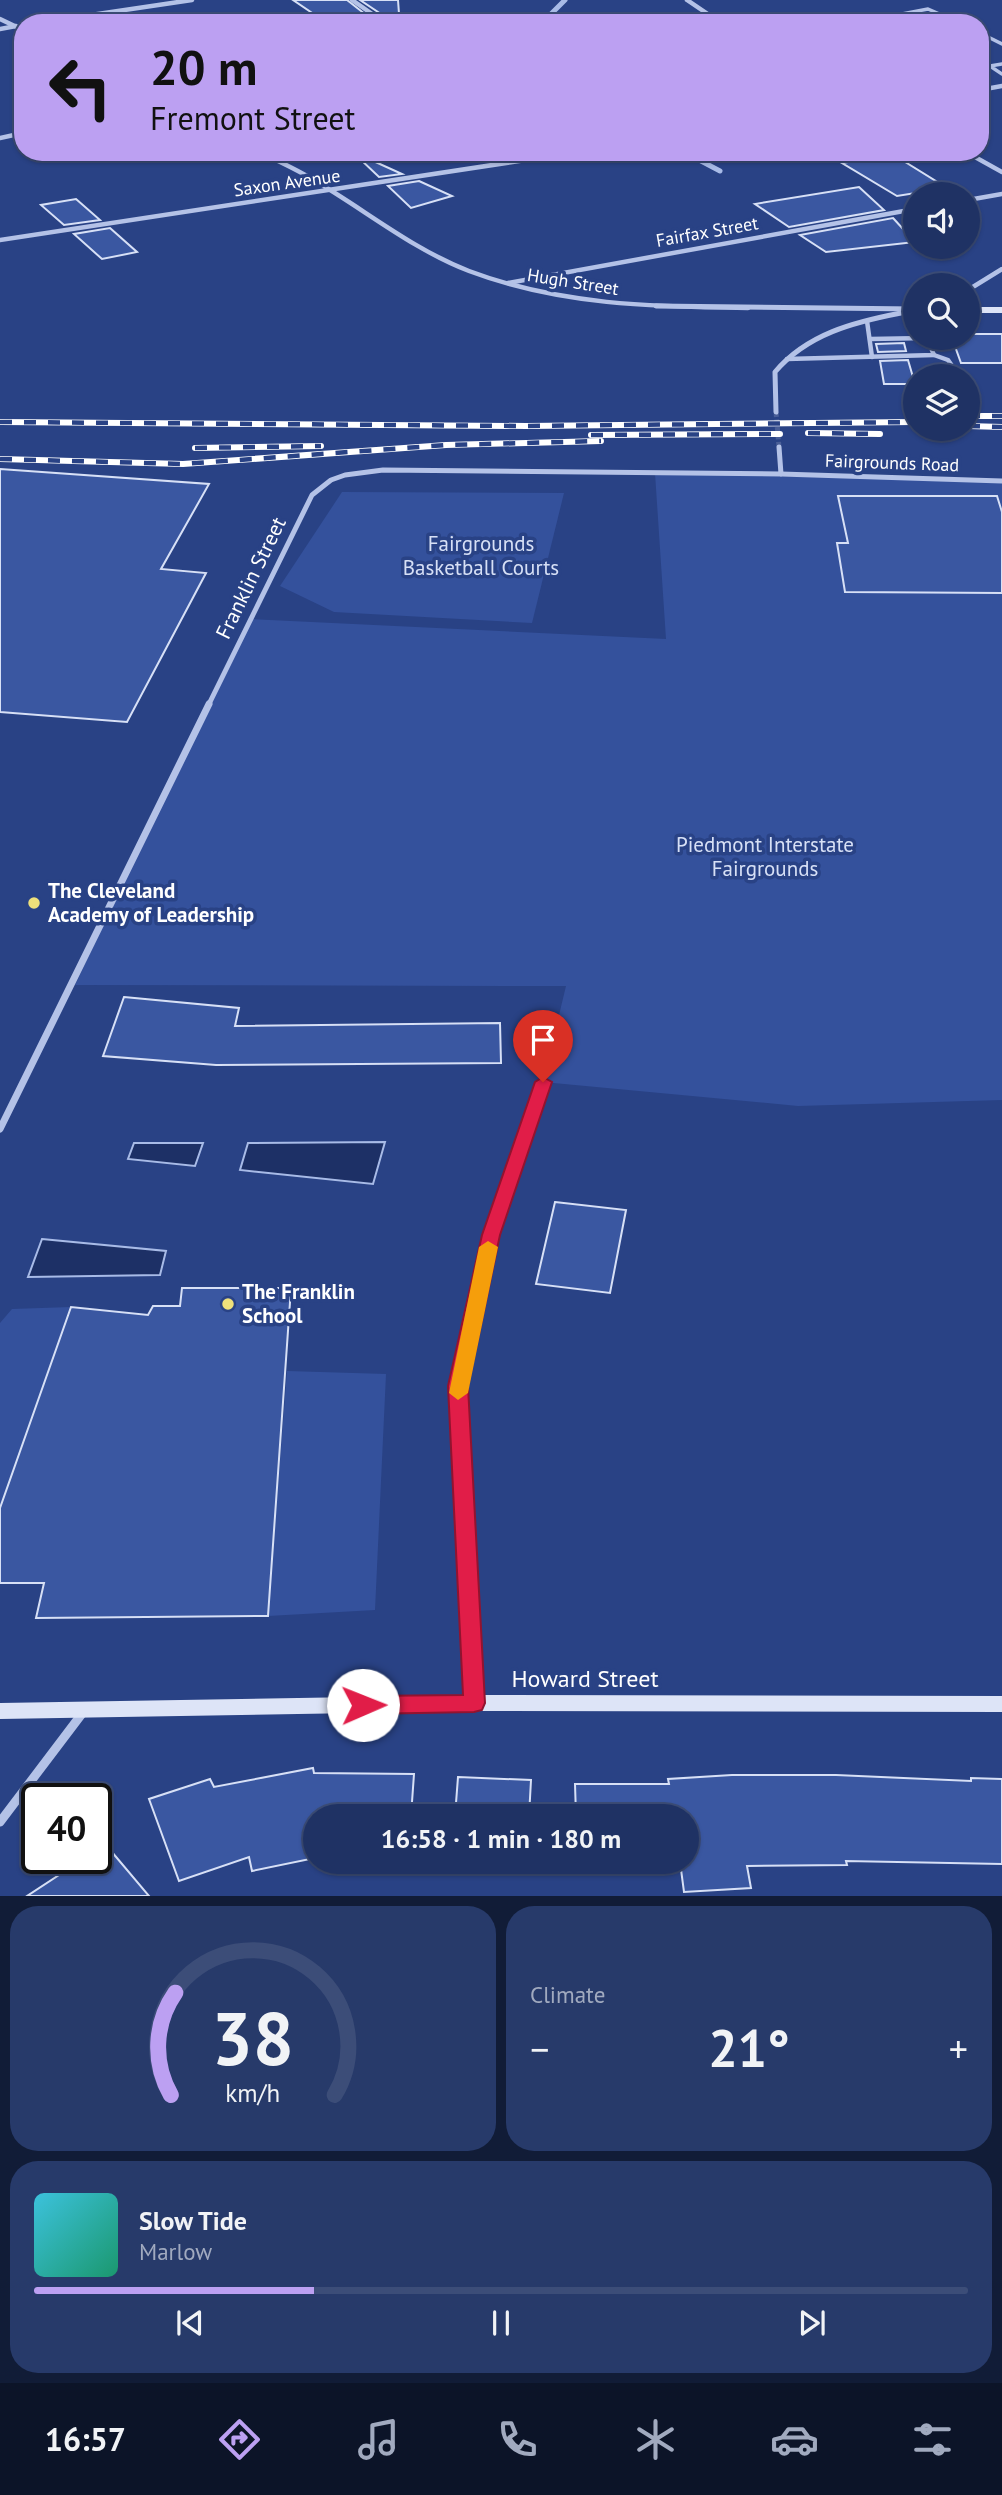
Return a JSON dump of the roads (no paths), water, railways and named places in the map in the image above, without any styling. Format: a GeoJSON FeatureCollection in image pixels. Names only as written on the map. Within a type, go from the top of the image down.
{"type":"FeatureCollection","features":[{"type":"Feature","properties":{"kind":"street"},"geometry":{"type":"LineString","coordinates":[[97,14],[192,0]]}},
{"type":"Feature","properties":{"kind":"street"},"geometry":{"type":"LineString","coordinates":[[352,0],[372,14]]}},
{"type":"Feature","properties":{"kind":"street"},"geometry":{"type":"LineString","coordinates":[[687,0],[708,14]]}},
{"type":"Feature","properties":{"kind":"street","name":"Hugh Street"},"geometry":{"type":"LineString","coordinates":[[276,161],[375,221],[467,270],[503,283],[561,297],[635,305],[903,310]]}},
{"type":"Feature","properties":{"kind":"street","name":"Saxon Avenue"},"geometry":{"type":"LineString","coordinates":[[0,240],[515,161]]}},
{"type":"Feature","properties":{"kind":"street"},"geometry":{"type":"LineString","coordinates":[[982,161],[1002,172]]}},
{"type":"Feature","properties":{"kind":"street"},"geometry":{"type":"LineString","coordinates":[[980,198],[1002,194]]}},
{"type":"Feature","properties":{"kind":"street","name":"Fairfax Street"},"geometry":{"type":"LineString","coordinates":[[503,283],[903,211]]}},
{"type":"Feature","properties":{"kind":"street"},"geometry":{"type":"LineString","coordinates":[[980,283],[1002,269]]}},
{"type":"Feature","properties":{"kind":"street"},"geometry":{"type":"LineString","coordinates":[[980,310],[1002,310]]}},
{"type":"Feature","properties":{"kind":"street"},"geometry":{"type":"LineString","coordinates":[[776,412],[775,372],[784,359],[814,339],[867,321],[903,313]]}},
{"type":"Feature","properties":{"kind":"street"},"geometry":{"type":"LineString","coordinates":[[779,447],[781,474]]}},
{"type":"Feature","properties":{"kind":"street","name":"Franklin Street"},"geometry":{"type":"LineString","coordinates":[[0,1129],[75,985],[260,597],[312,495],[320,487],[331,480],[362,472],[425,468],[781,474]]}},
{"type":"Feature","properties":{"kind":"street","name":"Fairgrounds Road"},"geometry":{"type":"LineString","coordinates":[[781,474],[1002,481]]}},
{"type":"Feature","properties":{"kind":"street"},"geometry":{"type":"LineString","coordinates":[[474,1703],[458,1386],[491,1235],[543,1082]]}},
{"type":"Feature","properties":{"kind":"street","name":"Howard Street"},"geometry":{"type":"LineString","coordinates":[[0,1711],[474,1703],[1002,1704]]}},
{"type":"Feature","properties":{"kind":"street"},"geometry":{"type":"LineString","coordinates":[[0,1822],[84,1710]]}},
{"type":"Feature","properties":{"kind":"lane"},"geometry":{"type":"LineString","coordinates":[[902,14],[928,9],[939,14]]}},
{"type":"Feature","properties":{"kind":"lane"},"geometry":{"type":"LineString","coordinates":[[990,66],[1002,64]]}},
{"type":"Feature","properties":{"kind":"lane"},"geometry":{"type":"LineString","coordinates":[[990,66],[1002,74]]}},
{"type":"Feature","properties":{"kind":"lane"},"geometry":{"type":"LineString","coordinates":[[867,321],[872,358]]}},
{"type":"Feature","properties":{"kind":"lane"},"geometry":{"type":"LineString","coordinates":[[870,339],[903,338]]}},
{"type":"Feature","properties":{"kind":"lane"},"geometry":{"type":"LineString","coordinates":[[932,350],[934,355]]}},
{"type":"Feature","properties":{"kind":"lane"},"geometry":{"type":"LineString","coordinates":[[784,359],[934,355],[948,360],[951,364]]}},
{"type":"Feature","properties":{"kind":"waterway"},"geometry":{"type":"LineString","coordinates":[[551,14],[565,0]]}},
{"type":"Feature","properties":{"kind":"waterway"},"geometry":{"type":"LineString","coordinates":[[701,161],[720,171]]}},
{"type":"Feature","properties":{"kind":"tunnel"},"geometry":{"type":"LineString","coordinates":[[776,412],[779,447]]}},
{"type":"Feature","properties":{"kind":"railway"},"geometry":{"type":"LineString","coordinates":[[980,416],[1002,416]]}},
{"type":"Feature","properties":{"kind":"railway"},"geometry":{"type":"LineString","coordinates":[[0,422],[526,426],[903,422]]}},
{"type":"Feature","properties":{"kind":"railway"},"geometry":{"type":"LineString","coordinates":[[980,426],[1002,427]]}},
{"type":"Feature","properties":{"kind":"railway"},"geometry":{"type":"LineString","coordinates":[[808,433],[880,434]]}},
{"type":"Feature","properties":{"kind":"railway"},"geometry":{"type":"LineString","coordinates":[[591,435],[780,434]]}},
{"type":"Feature","properties":{"kind":"railway"},"geometry":{"type":"LineString","coordinates":[[0,459],[183,464],[446,445],[601,441]]}},
{"type":"Feature","properties":{"kind":"railway"},"geometry":{"type":"LineString","coordinates":[[195,448],[321,446]]}},
{"type":"Feature","properties":{"kind":"place","name":"The Cleveland Academy of Leadership"},"geometry":{"type":"Point","coordinates":[34,903]}},
{"type":"Feature","properties":{"kind":"place","name":"The Franklin School"},"geometry":{"type":"Point","coordinates":[228,1304]}},
{"type":"Feature","properties":{"kind":"park label","name":"Fairgrounds Basketball Courts"},"geometry":{"type":"Point","coordinates":[481,556]}},
{"type":"Feature","properties":{"kind":"park label","name":"Piedmont Interstate Fairgrounds"},"geometry":{"type":"Point","coordinates":[765,857]}}]}
